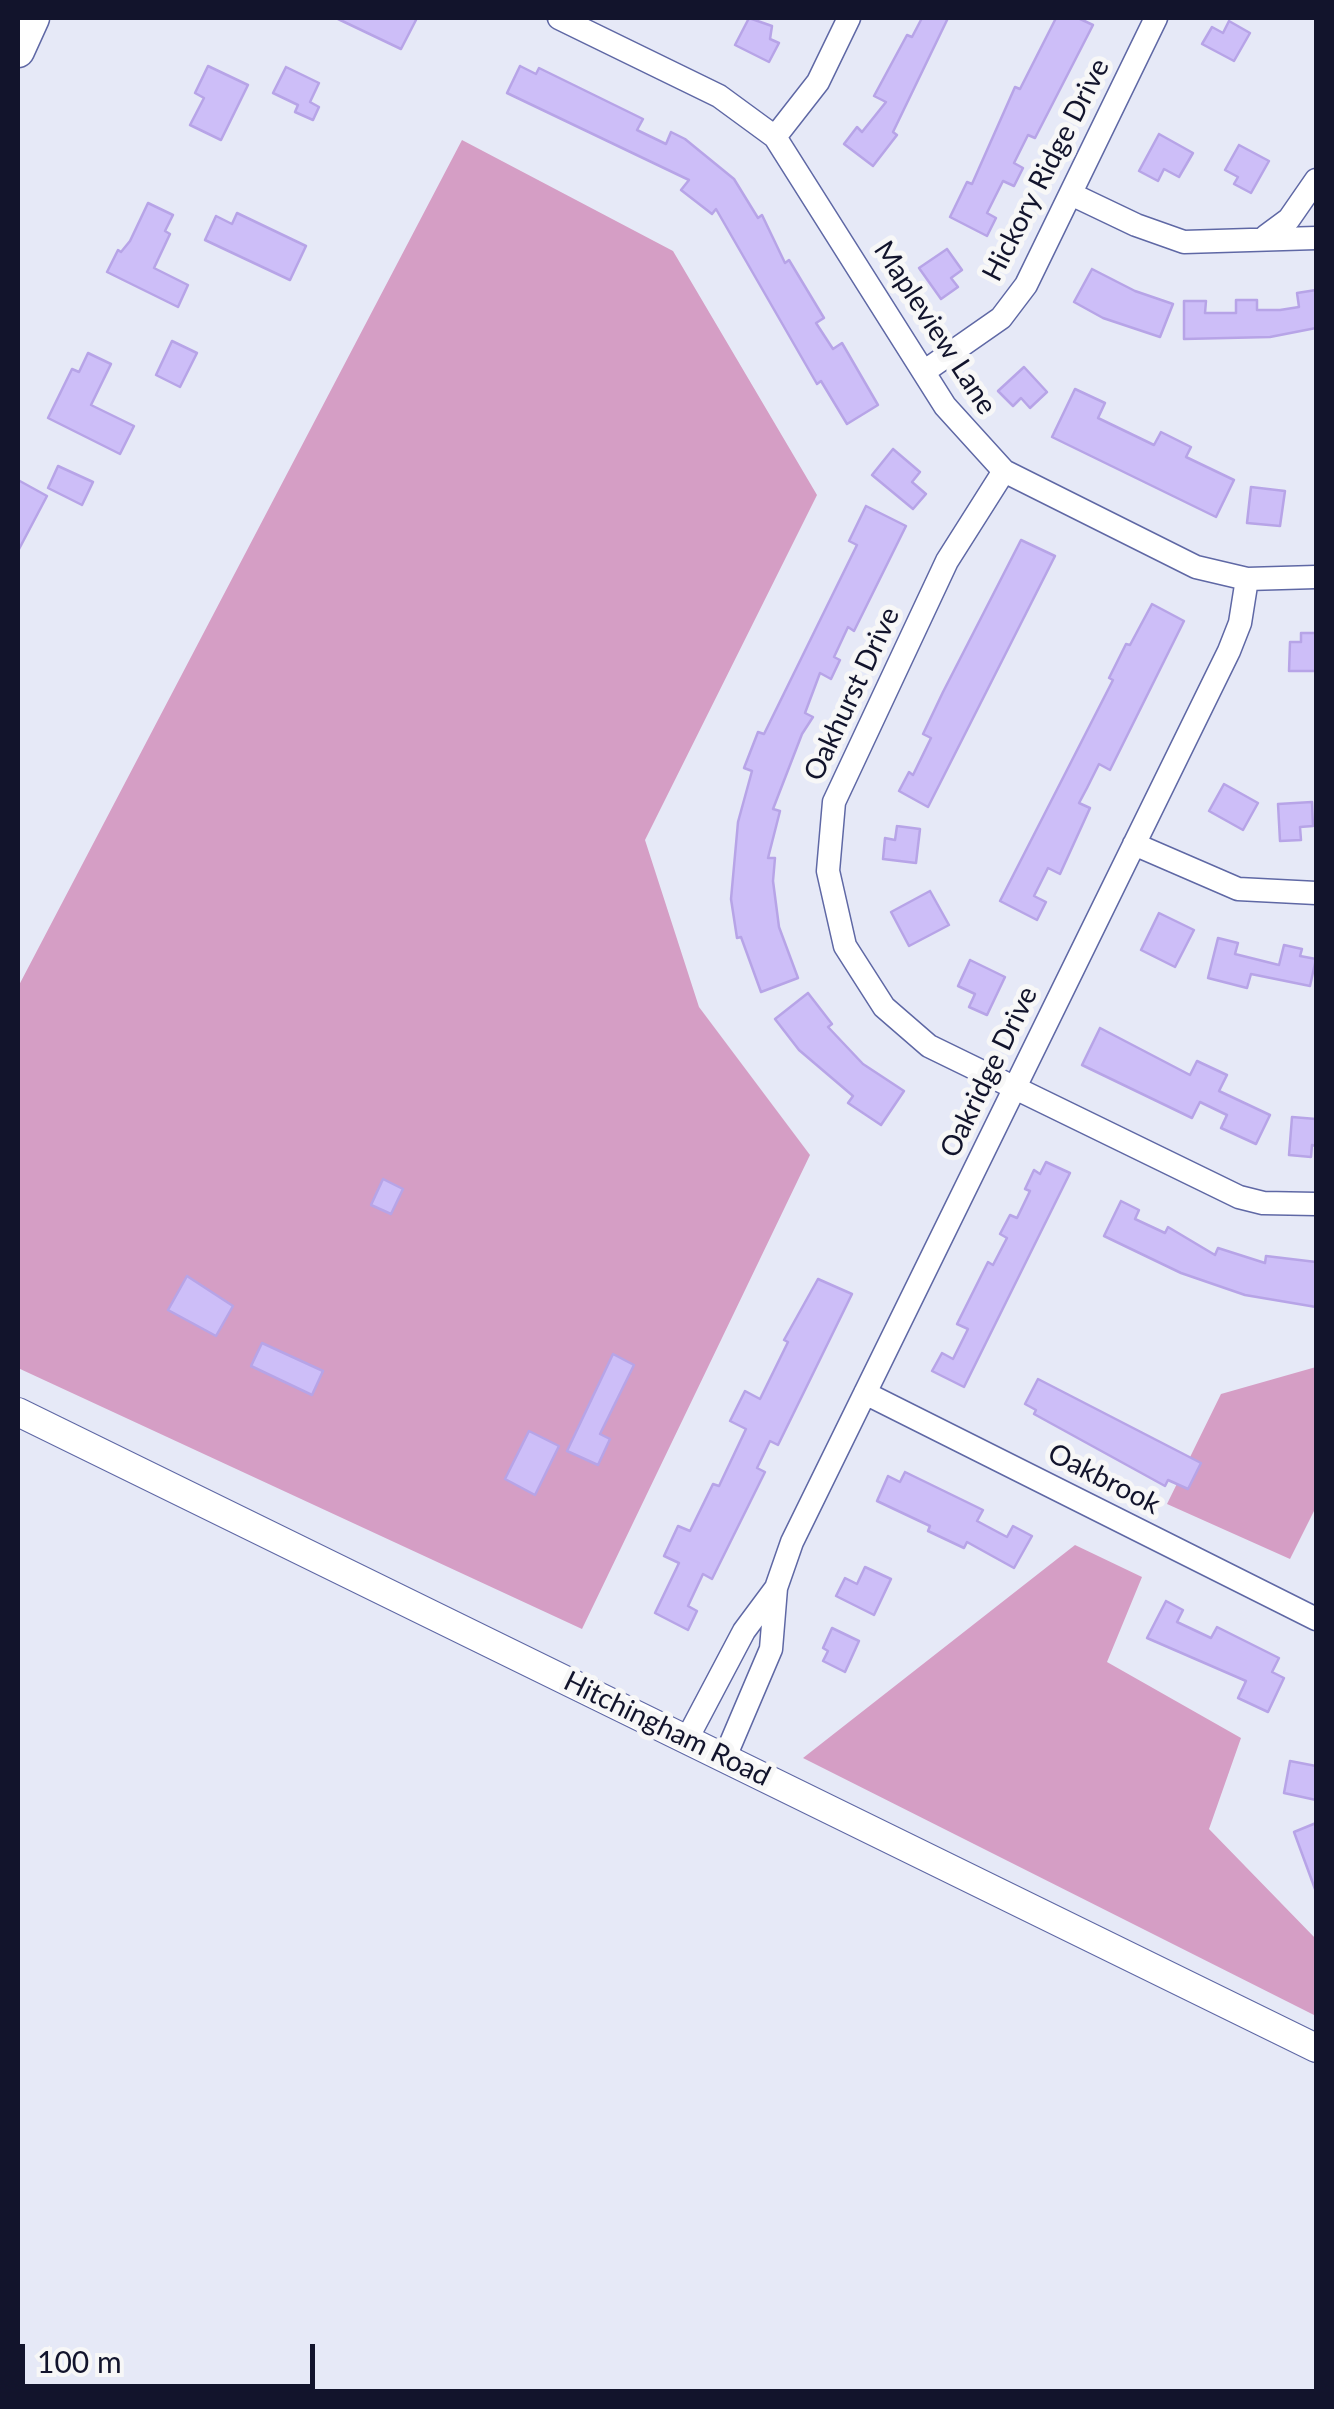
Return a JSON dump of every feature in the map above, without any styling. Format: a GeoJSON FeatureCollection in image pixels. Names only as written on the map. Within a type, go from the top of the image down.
{"type":"FeatureCollection","features":[{"type":"Feature","properties":{"kind":"main road"},"geometry":{"type":"LineString","coordinates":[[18,51],[33,18]]}},
{"type":"Feature","properties":{"kind":"street","name":"Mapleview Lane"},"geometry":{"type":"LineString","coordinates":[[559,18],[719,96],[774,137],[925,372],[974,442],[1004,470],[1196,567],[1247,579],[1316,577]]}},
{"type":"Feature","properties":{"kind":"street"},"geometry":{"type":"LineString","coordinates":[[774,137],[818,82],[850,18]]}},
{"type":"Feature","properties":{"kind":"street","name":"Hickory Ridge Drive"},"geometry":{"type":"LineString","coordinates":[[925,372],[1001,318],[1026,285],[1156,18]]}},
{"type":"Feature","properties":{"kind":"street"},"geometry":{"type":"LineString","coordinates":[[1266,236],[1289,219],[1316,180]]}},
{"type":"Feature","properties":{"kind":"street"},"geometry":{"type":"LineString","coordinates":[[1071,194],[1136,225],[1184,242],[1226,244],[1266,236],[1316,238]]}},
{"type":"Feature","properties":{"kind":"street","name":"Oakhurst Drive"},"geometry":{"type":"LineString","coordinates":[[1004,470],[947,562],[834,802],[828,871],[846,946],[884,1007],[929,1046],[1239,1198],[1264,1204],[1316,1204]]}},
{"type":"Feature","properties":{"kind":"street","name":"Oakridge Drive"},"geometry":{"type":"LineString","coordinates":[[725,1757],[772,1650],[776,1588],[792,1542],[1229,651],[1240,623],[1247,579]]}},
{"type":"Feature","properties":{"kind":"street"},"geometry":{"type":"LineString","coordinates":[[1134,844],[1238,889],[1316,893]]}},
{"type":"Feature","properties":{"kind":"street","name":"Oakbrook"},"geometry":{"type":"LineString","coordinates":[[865,1393],[1316,1618]]}},
{"type":"Feature","properties":{"kind":"street","name":"Hitchingham Road"},"geometry":{"type":"LineString","coordinates":[[18,1412],[1316,2048]]}},
{"type":"Feature","properties":{"kind":"street","name":"Oakridge Drive"},"geometry":{"type":"LineString","coordinates":[[688,1737],[744,1631],[776,1588]]}},
{"type":"Feature","properties":{"kind":"shaded area"},"geometry":{"type":"Polygon","coordinates":[[[462,140],[673,251],[817,495],[645,840],[699,1007],[810,1155],[582,1629],[18,1368],[18,987],[462,140]]]}},
{"type":"Feature","properties":{"kind":"shaded area"},"geometry":{"type":"Polygon","coordinates":[[[1316,1367],[1316,1507],[1290,1559],[1167,1504],[1221,1394],[1316,1367]]]}},
{"type":"Feature","properties":{"kind":"shaded area"},"geometry":{"type":"Polygon","coordinates":[[[1075,1545],[1142,1577],[1107,1662],[1241,1738],[1209,1829],[1316,1939],[1316,2016],[803,1758],[1075,1545]]]}},
{"type":"Feature","properties":{"kind":"building"},"geometry":{"type":"Polygon","coordinates":[[[336,18],[417,18],[401,49],[336,18]]]}},
{"type":"Feature","properties":{"kind":"building"},"geometry":{"type":"Polygon","coordinates":[[[749,18],[772,26],[770,39],[779,43],[769,62],[735,45],[749,18]]]}},
{"type":"Feature","properties":{"kind":"building"},"geometry":{"type":"Polygon","coordinates":[[[922,18],[948,18],[893,132],[897,135],[873,166],[844,144],[857,127],[862,132],[886,102],[874,96],[907,35],[912,37],[922,18]]]}},
{"type":"Feature","properties":{"kind":"building"},"geometry":{"type":"Polygon","coordinates":[[[1056,18],[1078,18],[1093,25],[1035,138],[1028,135],[1014,163],[1023,168],[1014,186],[1003,181],[987,213],[996,218],[987,236],[950,217],[967,182],[972,184],[1015,87],[1020,89],[1056,18]]]}},
{"type":"Feature","properties":{"kind":"building"},"geometry":{"type":"Polygon","coordinates":[[[1229,21],[1250,33],[1234,61],[1202,44],[1212,27],[1223,33],[1229,21]]]}},
{"type":"Feature","properties":{"kind":"building"},"geometry":{"type":"Polygon","coordinates":[[[208,66],[248,85],[221,140],[190,125],[204,98],[195,93],[208,66]]]}},
{"type":"Feature","properties":{"kind":"building"},"geometry":{"type":"Polygon","coordinates":[[[520,66],[536,74],[539,68],[643,119],[637,130],[666,144],[671,132],[685,139],[734,179],[758,218],[762,215],[785,263],[789,260],[824,318],[816,323],[833,349],[842,343],[878,405],[847,424],[821,381],[817,384],[716,209],[712,214],[681,190],[689,180],[507,93],[520,66]]]}},
{"type":"Feature","properties":{"kind":"building"},"geometry":{"type":"Polygon","coordinates":[[[286,67],[319,83],[310,102],[319,107],[313,120],[295,112],[298,105],[273,93],[286,67]]]}},
{"type":"Feature","properties":{"kind":"building"},"geometry":{"type":"Polygon","coordinates":[[[1159,134],[1193,153],[1179,177],[1164,169],[1158,181],[1139,171],[1159,134]]]}},
{"type":"Feature","properties":{"kind":"building"},"geometry":{"type":"Polygon","coordinates":[[[1239,145],[1269,161],[1251,193],[1234,184],[1238,177],[1225,170],[1239,145]]]}},
{"type":"Feature","properties":{"kind":"building"},"geometry":{"type":"Polygon","coordinates":[[[148,203],[173,215],[165,231],[170,234],[154,268],[188,285],[178,307],[107,272],[118,250],[121,252],[130,241],[148,203]]]}},
{"type":"Feature","properties":{"kind":"building"},"geometry":{"type":"Polygon","coordinates":[[[237,213],[306,246],[290,280],[205,240],[216,216],[232,224],[237,213]]]}},
{"type":"Feature","properties":{"kind":"building"},"geometry":{"type":"Polygon","coordinates":[[[947,249],[962,270],[951,278],[958,287],[941,299],[919,268],[947,249]]]}},
{"type":"Feature","properties":{"kind":"building"},"geometry":{"type":"Polygon","coordinates":[[[1092,269],[1135,291],[1173,304],[1160,337],[1103,318],[1074,302],[1092,269]]]}},
{"type":"Feature","properties":{"kind":"building"},"geometry":{"type":"Polygon","coordinates":[[[1316,290],[1316,328],[1270,337],[1184,339],[1184,301],[1206,301],[1205,313],[1236,313],[1236,300],[1257,300],[1257,310],[1280,310],[1299,307],[1297,293],[1316,290]]]}},
{"type":"Feature","properties":{"kind":"building"},"geometry":{"type":"Polygon","coordinates":[[[172,341],[197,353],[180,387],[156,375],[172,341]]]}},
{"type":"Feature","properties":{"kind":"building"},"geometry":{"type":"Polygon","coordinates":[[[88,353],[111,364],[91,405],[134,426],[120,454],[48,418],[72,369],[79,372],[88,353]]]}},
{"type":"Feature","properties":{"kind":"building"},"geometry":{"type":"Polygon","coordinates":[[[1024,367],[1047,392],[1030,408],[1021,398],[1013,406],[998,391],[1024,367]]]}},
{"type":"Feature","properties":{"kind":"building"},"geometry":{"type":"Polygon","coordinates":[[[1075,389],[1105,403],[1098,418],[1154,445],[1161,432],[1191,447],[1186,457],[1234,480],[1216,517],[1052,437],[1075,389]]]}},
{"type":"Feature","properties":{"kind":"building"},"geometry":{"type":"Polygon","coordinates":[[[893,449],[920,472],[912,482],[926,494],[913,509],[872,475],[893,449]]]}},
{"type":"Feature","properties":{"kind":"building"},"geometry":{"type":"Polygon","coordinates":[[[58,466],[93,482],[82,505],[48,488],[58,466]]]}},
{"type":"Feature","properties":{"kind":"building"},"geometry":{"type":"Polygon","coordinates":[[[18,480],[47,496],[18,551],[18,480]]]}},
{"type":"Feature","properties":{"kind":"building"},"geometry":{"type":"Polygon","coordinates":[[[1251,487],[1285,491],[1280,526],[1247,523],[1251,487]]]}},
{"type":"Feature","properties":{"kind":"building"},"geometry":{"type":"Polygon","coordinates":[[[866,506],[906,526],[854,631],[848,627],[834,657],[840,660],[831,679],[820,673],[805,713],[813,717],[802,734],[773,809],[780,811],[768,858],[775,858],[773,881],[779,927],[798,978],[761,992],[741,937],[737,938],[731,899],[738,822],[752,771],[744,768],[758,732],[764,734],[857,545],[849,541],[866,506]]]}},
{"type":"Feature","properties":{"kind":"building"},"geometry":{"type":"Polygon","coordinates":[[[1021,540],[1055,556],[928,807],[899,791],[909,772],[913,775],[931,738],[923,734],[1021,540]]]}},
{"type":"Feature","properties":{"kind":"building"},"geometry":{"type":"Polygon","coordinates":[[[1152,604],[1184,621],[1110,770],[1099,764],[1079,803],[1090,808],[1060,874],[1048,868],[1034,896],[1046,902],[1037,920],[1000,901],[1113,680],[1109,678],[1126,644],[1130,645],[1152,604]]]}},
{"type":"Feature","properties":{"kind":"building"},"geometry":{"type":"Polygon","coordinates":[[[1301,633],[1316,633],[1316,671],[1289,671],[1290,642],[1301,642],[1301,633]]]}},
{"type":"Feature","properties":{"kind":"building"},"geometry":{"type":"Polygon","coordinates":[[[1224,784],[1258,803],[1243,830],[1209,811],[1224,784]]]}},
{"type":"Feature","properties":{"kind":"building"},"geometry":{"type":"Polygon","coordinates":[[[1312,802],[1313,826],[1300,827],[1301,840],[1280,841],[1278,804],[1312,802]]]}},
{"type":"Feature","properties":{"kind":"building"},"geometry":{"type":"Polygon","coordinates":[[[897,826],[920,829],[916,863],[883,859],[885,838],[895,840],[897,826]]]}},
{"type":"Feature","properties":{"kind":"building"},"geometry":{"type":"Polygon","coordinates":[[[930,891],[949,925],[909,946],[891,912],[930,891]]]}},
{"type":"Feature","properties":{"kind":"building"},"geometry":{"type":"Polygon","coordinates":[[[1159,913],[1194,930],[1175,967],[1141,950],[1159,913]]]}},
{"type":"Feature","properties":{"kind":"building"},"geometry":{"type":"Polygon","coordinates":[[[1218,938],[1238,943],[1235,954],[1279,965],[1284,945],[1302,949],[1300,956],[1316,959],[1310,986],[1251,974],[1247,988],[1208,978],[1218,938]]]}},
{"type":"Feature","properties":{"kind":"building"},"geometry":{"type":"Polygon","coordinates":[[[970,960],[1005,977],[987,1015],[969,1007],[975,994],[958,986],[970,960]]]}},
{"type":"Feature","properties":{"kind":"building"},"geometry":{"type":"Polygon","coordinates":[[[808,993],[832,1024],[828,1027],[863,1064],[904,1091],[881,1125],[848,1103],[853,1096],[799,1050],[775,1019],[808,993]]]}},
{"type":"Feature","properties":{"kind":"building"},"geometry":{"type":"Polygon","coordinates":[[[1100,1028],[1190,1075],[1197,1061],[1227,1075],[1219,1091],[1270,1115],[1256,1144],[1221,1128],[1227,1115],[1200,1102],[1192,1118],[1082,1065],[1100,1028]]]}},
{"type":"Feature","properties":{"kind":"building"},"geometry":{"type":"Polygon","coordinates":[[[1292,1117],[1316,1119],[1316,1146],[1312,1145],[1311,1157],[1289,1155],[1292,1117]]]}},
{"type":"Feature","properties":{"kind":"building"},"geometry":{"type":"Polygon","coordinates":[[[1046,1162],[1070,1173],[964,1387],[932,1371],[942,1353],[953,1359],[968,1329],[957,1324],[988,1262],[993,1265],[1007,1238],[1000,1234],[1010,1215],[1017,1218],[1030,1191],[1025,1189],[1034,1170],[1040,1174],[1046,1162]]]}},
{"type":"Feature","properties":{"kind":"building"},"geometry":{"type":"Polygon","coordinates":[[[383,1179],[403,1189],[391,1214],[371,1205],[383,1179]]]}},
{"type":"Feature","properties":{"kind":"building"},"geometry":{"type":"Polygon","coordinates":[[[1121,1201],[1139,1210],[1135,1219],[1165,1233],[1168,1227],[1215,1255],[1218,1248],[1265,1263],[1266,1256],[1316,1262],[1316,1307],[1245,1295],[1181,1273],[1104,1236],[1121,1201]]]}},
{"type":"Feature","properties":{"kind":"building"},"geometry":{"type":"Polygon","coordinates":[[[187,1276],[233,1306],[216,1336],[168,1310],[187,1276]]]}},
{"type":"Feature","properties":{"kind":"building"},"geometry":{"type":"Polygon","coordinates":[[[818,1279],[852,1294],[778,1445],[770,1441],[757,1468],[765,1472],[712,1579],[703,1574],[688,1606],[697,1611],[688,1630],[655,1613],[679,1563],[664,1556],[678,1526],[690,1531],[713,1484],[719,1486],[746,1429],[730,1421],[745,1391],[760,1399],[788,1342],[784,1340],[818,1279]]]}},
{"type":"Feature","properties":{"kind":"building"},"geometry":{"type":"Polygon","coordinates":[[[262,1343],[323,1371],[312,1395],[251,1366],[262,1343]]]}},
{"type":"Feature","properties":{"kind":"building"},"geometry":{"type":"Polygon","coordinates":[[[613,1354],[634,1365],[600,1434],[610,1439],[598,1465],[567,1451],[613,1354]]]}},
{"type":"Feature","properties":{"kind":"building"},"geometry":{"type":"Polygon","coordinates":[[[1038,1379],[1201,1463],[1188,1489],[1168,1480],[1165,1486],[1034,1414],[1036,1410],[1025,1404],[1038,1379]]]}},
{"type":"Feature","properties":{"kind":"building"},"geometry":{"type":"Polygon","coordinates":[[[529,1431],[559,1446],[535,1495],[505,1479],[529,1431]]]}},
{"type":"Feature","properties":{"kind":"building"},"geometry":{"type":"Polygon","coordinates":[[[905,1472],[983,1510],[977,1521],[1007,1537],[1013,1526],[1032,1536],[1014,1568],[967,1542],[964,1548],[928,1531],[930,1526],[877,1501],[888,1476],[900,1482],[905,1472]]]}},
{"type":"Feature","properties":{"kind":"building"},"geometry":{"type":"Polygon","coordinates":[[[865,1567],[891,1579],[874,1615],[836,1596],[845,1578],[857,1584],[865,1567]]]}},
{"type":"Feature","properties":{"kind":"building"},"geometry":{"type":"Polygon","coordinates":[[[1166,1601],[1183,1610],[1177,1622],[1211,1638],[1217,1627],[1279,1658],[1272,1672],[1284,1678],[1268,1712],[1238,1698],[1246,1681],[1147,1638],[1166,1601]]]}},
{"type":"Feature","properties":{"kind":"building"},"geometry":{"type":"Polygon","coordinates":[[[832,1628],[859,1641],[845,1672],[823,1661],[828,1651],[823,1648],[832,1628]]]}},
{"type":"Feature","properties":{"kind":"building"},"geometry":{"type":"Polygon","coordinates":[[[1290,1761],[1316,1766],[1316,1800],[1284,1793],[1290,1761]]]}},
{"type":"Feature","properties":{"kind":"building"},"geometry":{"type":"Polygon","coordinates":[[[1316,1823],[1316,1888],[1315,1889],[1294,1832],[1316,1823]]]}}]}
